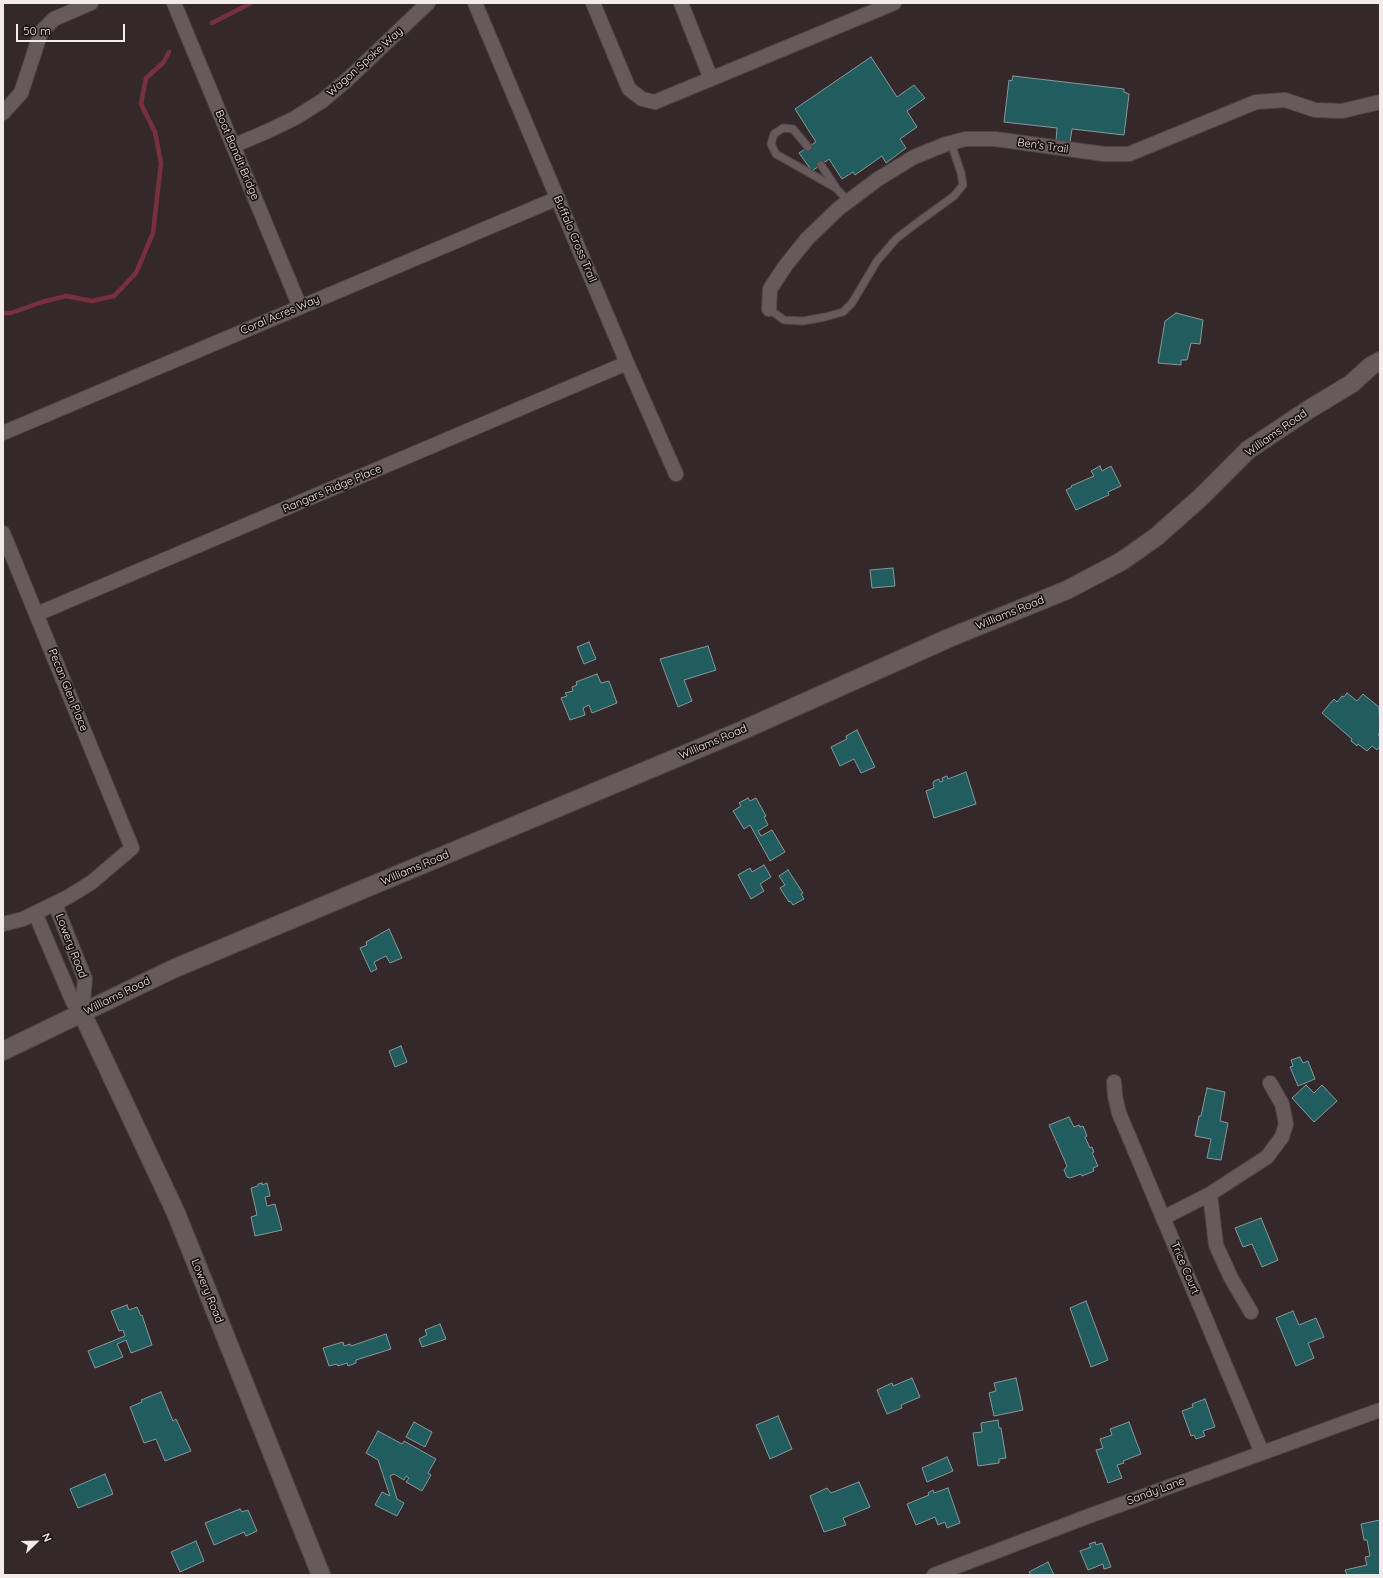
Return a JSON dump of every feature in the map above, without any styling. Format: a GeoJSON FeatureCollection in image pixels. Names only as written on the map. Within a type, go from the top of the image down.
{"type":"FeatureCollection","features":[{"type":"Feature","properties":{"kind":"street"},"geometry":{"type":"LineString","coordinates":[[3,114],[21,93],[41,32],[54,19],[91,3]]}},
{"type":"Feature","properties":{"kind":"street","name":"Boot Bandit Bridge"},"geometry":{"type":"LineString","coordinates":[[174,3],[300,307]]}},
{"type":"Feature","properties":{"kind":"street","name":"Wagon Spoke Way"},"geometry":{"type":"LineString","coordinates":[[233,146],[275,128],[322,101],[348,80],[428,3]]}},
{"type":"Feature","properties":{"kind":"street","name":"Buffalo Cross Trail"},"geometry":{"type":"LineString","coordinates":[[475,3],[627,363],[676,474]]}},
{"type":"Feature","properties":{"kind":"street"},"geometry":{"type":"LineString","coordinates":[[593,3],[630,89],[642,99],[655,102],[894,3]]}},
{"type":"Feature","properties":{"kind":"street"},"geometry":{"type":"LineString","coordinates":[[687,5],[711,79]]}},
{"type":"Feature","properties":{"kind":"street","name":"Ben's Trail"},"geometry":{"type":"LineString","coordinates":[[769,309],[770,289],[786,264],[807,239],[838,209],[878,179],[914,157],[951,143],[966,139],[995,139],[1104,154],[1129,154],[1256,102],[1284,100],[1315,110],[1342,111],[1380,102]]}},
{"type":"Feature","properties":{"kind":"street","name":"Coral Acres Way"},"geometry":{"type":"LineString","coordinates":[[3,433],[558,198]]}},
{"type":"Feature","properties":{"kind":"street","name":"Williams Road"},"geometry":{"type":"LineString","coordinates":[[3,1051],[174,969],[735,733],[949,638],[1066,590],[1122,561],[1156,537],[1200,498],[1248,450],[1308,410],[1351,384],[1371,366],[1380,361]]}},
{"type":"Feature","properties":{"kind":"street","name":"Rangars Ridge Place"},"geometry":{"type":"LineString","coordinates":[[37,614],[627,363]]}},
{"type":"Feature","properties":{"kind":"street","name":"Pecan Glen Place"},"geometry":{"type":"LineString","coordinates":[[3,532],[132,848],[92,882],[54,904]]}},
{"type":"Feature","properties":{"kind":"street"},"geometry":{"type":"LineString","coordinates":[[3,924],[23,919],[54,904]]}},
{"type":"Feature","properties":{"kind":"street","name":"Lowery Road"},"geometry":{"type":"LineString","coordinates":[[54,904],[85,979],[82,1013]]}},
{"type":"Feature","properties":{"kind":"street","name":"Lowery Road"},"geometry":{"type":"LineString","coordinates":[[35,913],[73,1002],[82,1013],[176,1213],[321,1575]]}},
{"type":"Feature","properties":{"kind":"street","name":"Trice Court"},"geometry":{"type":"LineString","coordinates":[[1114,1082],[1119,1113],[1262,1453]]}},
{"type":"Feature","properties":{"kind":"street"},"geometry":{"type":"LineString","coordinates":[[1163,1218],[1210,1194],[1267,1157],[1282,1137],[1286,1124],[1282,1104],[1270,1083]]}},
{"type":"Feature","properties":{"kind":"street"},"geometry":{"type":"LineString","coordinates":[[1210,1194],[1216,1245],[1231,1278],[1251,1312]]}},
{"type":"Feature","properties":{"kind":"street","name":"Sandy Lane"},"geometry":{"type":"LineString","coordinates":[[934,1575],[1089,1516],[1380,1410]]}},
{"type":"Feature","properties":{"kind":"lane"},"geometry":{"type":"LineString","coordinates":[[808,147],[793,129],[783,128],[774,134],[771,144],[776,154],[836,188]]}},
{"type":"Feature","properties":{"kind":"lane"},"geometry":{"type":"LineString","coordinates":[[769,309],[784,320],[803,321],[843,312],[852,303],[877,261],[896,239],[954,196],[963,185],[961,173],[951,143]]}},
{"type":"Feature","properties":{"kind":"lane"},"geometry":{"type":"LineString","coordinates":[[821,164],[836,188],[848,201]]}},
{"type":"Feature","properties":{"kind":"building"},"geometry":{"type":"Polygon","coordinates":[[[871,57],[897,97],[914,85],[925,98],[907,111],[917,127],[900,139],[906,148],[886,163],[882,156],[855,175],[853,172],[842,179],[829,159],[812,171],[799,153],[816,142],[795,109],[871,57]]]}},
{"type":"Feature","properties":{"kind":"building"},"geometry":{"type":"Polygon","coordinates":[[[1013,76],[1124,89],[1124,92],[1129,94],[1124,135],[1072,129],[1070,142],[1056,140],[1057,128],[1004,122],[1009,80],[1012,81],[1013,76]]]}},
{"type":"Feature","properties":{"kind":"building"},"geometry":{"type":"Polygon","coordinates":[[[1176,313],[1203,320],[1200,344],[1191,343],[1187,360],[1181,360],[1181,365],[1158,363],[1165,321],[1176,313]]]}},
{"type":"Feature","properties":{"kind":"building"},"geometry":{"type":"Polygon","coordinates":[[[1100,466],[1102,471],[1111,466],[1121,486],[1108,492],[1109,495],[1076,510],[1066,490],[1072,487],[1071,486],[1094,476],[1091,471],[1100,466]]]}},
{"type":"Feature","properties":{"kind":"building"},"geometry":{"type":"Polygon","coordinates":[[[893,568],[895,586],[872,588],[870,570],[893,568]]]}},
{"type":"Feature","properties":{"kind":"building"},"geometry":{"type":"Polygon","coordinates":[[[589,642],[596,659],[584,664],[577,647],[589,642]]]}},
{"type":"Feature","properties":{"kind":"building"},"geometry":{"type":"Polygon","coordinates":[[[708,646],[716,670],[684,680],[692,701],[678,707],[660,659],[708,646]]]}},
{"type":"Feature","properties":{"kind":"building"},"geometry":{"type":"Polygon","coordinates":[[[597,674],[601,683],[609,681],[617,703],[592,713],[589,705],[583,708],[585,715],[570,720],[561,698],[567,696],[565,693],[573,691],[572,687],[577,685],[576,682],[597,674]]]}},
{"type":"Feature","properties":{"kind":"building"},"geometry":{"type":"Polygon","coordinates":[[[1347,693],[1357,701],[1363,694],[1379,707],[1380,732],[1378,735],[1380,736],[1380,746],[1377,750],[1372,746],[1367,751],[1358,744],[1357,746],[1351,741],[1352,739],[1322,713],[1334,699],[1337,702],[1347,693]]]}},
{"type":"Feature","properties":{"kind":"building"},"geometry":{"type":"Polygon","coordinates":[[[857,730],[875,767],[861,773],[854,759],[840,766],[831,747],[847,739],[846,736],[857,730]]]}},
{"type":"Feature","properties":{"kind":"building"},"geometry":{"type":"Polygon","coordinates":[[[966,772],[976,804],[934,818],[926,791],[934,788],[934,781],[939,779],[940,782],[943,781],[942,778],[947,776],[948,779],[966,772]]]}},
{"type":"Feature","properties":{"kind":"building"},"geometry":{"type":"Polygon","coordinates":[[[748,798],[750,801],[756,798],[766,816],[764,817],[768,825],[758,831],[761,836],[772,830],[785,852],[770,861],[750,825],[744,829],[733,811],[741,806],[739,803],[748,798]]]}},
{"type":"Feature","properties":{"kind":"building"},"geometry":{"type":"Polygon","coordinates":[[[764,865],[771,877],[760,884],[764,891],[751,899],[738,875],[750,868],[752,872],[764,865]]]}},
{"type":"Feature","properties":{"kind":"building"},"geometry":{"type":"Polygon","coordinates":[[[788,870],[803,893],[801,894],[804,899],[793,905],[790,901],[789,902],[780,888],[785,885],[779,876],[788,870]]]}},
{"type":"Feature","properties":{"kind":"building"},"geometry":{"type":"Polygon","coordinates":[[[389,929],[402,958],[390,963],[386,956],[374,962],[377,969],[371,972],[360,948],[367,945],[366,942],[389,929]]]}},
{"type":"Feature","properties":{"kind":"building"},"geometry":{"type":"Polygon","coordinates":[[[401,1046],[407,1062],[395,1067],[389,1051],[401,1046]]]}},
{"type":"Feature","properties":{"kind":"building"},"geometry":{"type":"Polygon","coordinates":[[[1300,1057],[1303,1063],[1308,1061],[1315,1079],[1298,1086],[1290,1067],[1293,1066],[1291,1060],[1300,1057]]]}},
{"type":"Feature","properties":{"kind":"building"},"geometry":{"type":"Polygon","coordinates":[[[1306,1085],[1314,1093],[1322,1085],[1337,1101],[1314,1122],[1292,1098],[1306,1085]]]}},
{"type":"Feature","properties":{"kind":"building"},"geometry":{"type":"Polygon","coordinates":[[[1207,1088],[1225,1092],[1220,1121],[1228,1123],[1221,1160],[1207,1158],[1211,1139],[1195,1136],[1207,1088]]]}},
{"type":"Feature","properties":{"kind":"building"},"geometry":{"type":"Polygon","coordinates":[[[1069,1117],[1074,1127],[1079,1125],[1080,1127],[1083,1126],[1087,1136],[1085,1137],[1090,1148],[1092,1147],[1094,1152],[1092,1153],[1098,1166],[1093,1168],[1094,1171],[1082,1176],[1081,1174],[1070,1178],[1067,1177],[1064,1170],[1067,1166],[1049,1125],[1069,1117]]]}},
{"type":"Feature","properties":{"kind":"building"},"geometry":{"type":"Polygon","coordinates":[[[262,1183],[262,1185],[267,1183],[270,1196],[265,1197],[267,1206],[275,1204],[282,1230],[255,1236],[251,1217],[257,1215],[251,1188],[262,1183]]]}},
{"type":"Feature","properties":{"kind":"building"},"geometry":{"type":"Polygon","coordinates":[[[1261,1218],[1278,1260],[1262,1267],[1252,1244],[1243,1247],[1235,1228],[1261,1218]]]}},
{"type":"Feature","properties":{"kind":"building"},"geometry":{"type":"Polygon","coordinates":[[[1086,1301],[1108,1360],[1091,1367],[1070,1308],[1086,1301]]]}},
{"type":"Feature","properties":{"kind":"building"},"geometry":{"type":"Polygon","coordinates":[[[127,1305],[129,1310],[137,1307],[141,1316],[142,1315],[152,1345],[131,1353],[126,1340],[117,1344],[123,1357],[95,1368],[88,1351],[125,1336],[123,1330],[119,1331],[111,1311],[127,1305]]]}},
{"type":"Feature","properties":{"kind":"building"},"geometry":{"type":"Polygon","coordinates":[[[1293,1311],[1299,1325],[1316,1318],[1324,1337],[1308,1343],[1314,1358],[1296,1366],[1276,1318],[1293,1311]]]}},
{"type":"Feature","properties":{"kind":"building"},"geometry":{"type":"Polygon","coordinates":[[[440,1324],[446,1339],[422,1347],[419,1339],[427,1335],[425,1330],[440,1324]]]}},
{"type":"Feature","properties":{"kind":"building"},"geometry":{"type":"Polygon","coordinates":[[[386,1334],[391,1349],[356,1360],[356,1363],[348,1366],[347,1363],[338,1366],[337,1364],[329,1366],[323,1348],[343,1342],[344,1346],[350,1344],[351,1346],[386,1334]]]}},
{"type":"Feature","properties":{"kind":"building"},"geometry":{"type":"Polygon","coordinates":[[[912,1378],[920,1397],[901,1405],[902,1408],[887,1414],[877,1390],[892,1383],[893,1386],[912,1378]]]}},
{"type":"Feature","properties":{"kind":"building"},"geometry":{"type":"Polygon","coordinates":[[[1016,1378],[1023,1410],[994,1416],[989,1393],[996,1391],[994,1383],[1016,1378]]]}},
{"type":"Feature","properties":{"kind":"building"},"geometry":{"type":"Polygon","coordinates":[[[161,1392],[173,1421],[176,1419],[191,1451],[165,1461],[156,1439],[144,1443],[130,1407],[142,1402],[141,1400],[161,1392]]]}},
{"type":"Feature","properties":{"kind":"building"},"geometry":{"type":"Polygon","coordinates":[[[1205,1399],[1215,1427],[1203,1431],[1205,1436],[1196,1439],[1194,1435],[1191,1436],[1182,1411],[1193,1407],[1192,1404],[1205,1399]]]}},
{"type":"Feature","properties":{"kind":"building"},"geometry":{"type":"Polygon","coordinates":[[[778,1416],[792,1449],[770,1459],[756,1425],[778,1416]]]}},
{"type":"Feature","properties":{"kind":"building"},"geometry":{"type":"Polygon","coordinates":[[[998,1420],[999,1428],[1001,1428],[1006,1458],[999,1459],[999,1463],[978,1466],[973,1433],[982,1432],[981,1423],[998,1420]]]}},
{"type":"Feature","properties":{"kind":"building"},"geometry":{"type":"Polygon","coordinates":[[[414,1422],[432,1432],[425,1447],[406,1437],[414,1422]]]}},
{"type":"Feature","properties":{"kind":"building"},"geometry":{"type":"Polygon","coordinates":[[[1129,1422],[1141,1454],[1117,1465],[1122,1478],[1108,1483],[1096,1450],[1103,1448],[1100,1439],[1112,1435],[1110,1429],[1129,1422]]]}},
{"type":"Feature","properties":{"kind":"building"},"geometry":{"type":"Polygon","coordinates":[[[378,1431],[402,1444],[404,1441],[436,1459],[428,1473],[431,1475],[422,1491],[406,1482],[409,1478],[406,1476],[404,1480],[394,1474],[390,1476],[397,1499],[404,1503],[397,1516],[375,1505],[382,1492],[390,1496],[378,1460],[366,1453],[378,1431]]]}},
{"type":"Feature","properties":{"kind":"building"},"geometry":{"type":"Polygon","coordinates":[[[947,1457],[953,1471],[927,1482],[922,1468],[947,1457]]]}},
{"type":"Feature","properties":{"kind":"building"},"geometry":{"type":"Polygon","coordinates":[[[105,1474],[113,1494],[78,1508],[70,1489],[105,1474]]]}},
{"type":"Feature","properties":{"kind":"building"},"geometry":{"type":"Polygon","coordinates":[[[859,1482],[870,1507],[843,1518],[846,1525],[824,1532],[810,1496],[827,1488],[831,1493],[859,1482]]]}},
{"type":"Feature","properties":{"kind":"building"},"geometry":{"type":"Polygon","coordinates":[[[948,1488],[960,1523],[947,1528],[945,1522],[938,1525],[935,1517],[916,1525],[907,1504],[929,1495],[928,1493],[933,1490],[934,1493],[948,1488]]]}},
{"type":"Feature","properties":{"kind":"building"},"geometry":{"type":"Polygon","coordinates":[[[240,1509],[242,1512],[248,1510],[257,1531],[246,1536],[244,1532],[214,1545],[205,1523],[240,1509]]]}},
{"type":"Feature","properties":{"kind":"building"},"geometry":{"type":"Polygon","coordinates":[[[1380,1520],[1380,1575],[1347,1575],[1345,1570],[1367,1565],[1365,1557],[1370,1556],[1367,1540],[1364,1540],[1361,1524],[1380,1520]]]}},
{"type":"Feature","properties":{"kind":"building"},"geometry":{"type":"Polygon","coordinates":[[[196,1541],[204,1561],[180,1572],[171,1552],[196,1541]]]}},
{"type":"Feature","properties":{"kind":"building"},"geometry":{"type":"Polygon","coordinates":[[[1095,1542],[1096,1545],[1102,1543],[1111,1567],[1104,1569],[1103,1564],[1088,1570],[1080,1551],[1091,1547],[1089,1544],[1095,1542]]]}},
{"type":"Feature","properties":{"kind":"building"},"geometry":{"type":"Polygon","coordinates":[[[1048,1562],[1054,1575],[1031,1575],[1029,1572],[1048,1562]]]}},
{"type":"Feature","properties":{"kind":"waterway"},"geometry":{"type":"LineString","coordinates":[[212,23],[251,3]]}},
{"type":"Feature","properties":{"kind":"waterway"},"geometry":{"type":"LineString","coordinates":[[3,313],[11,313],[42,302],[66,296],[92,301],[114,296],[136,273],[153,233],[161,163],[155,132],[141,104],[146,78],[163,63],[169,52]]}}]}
